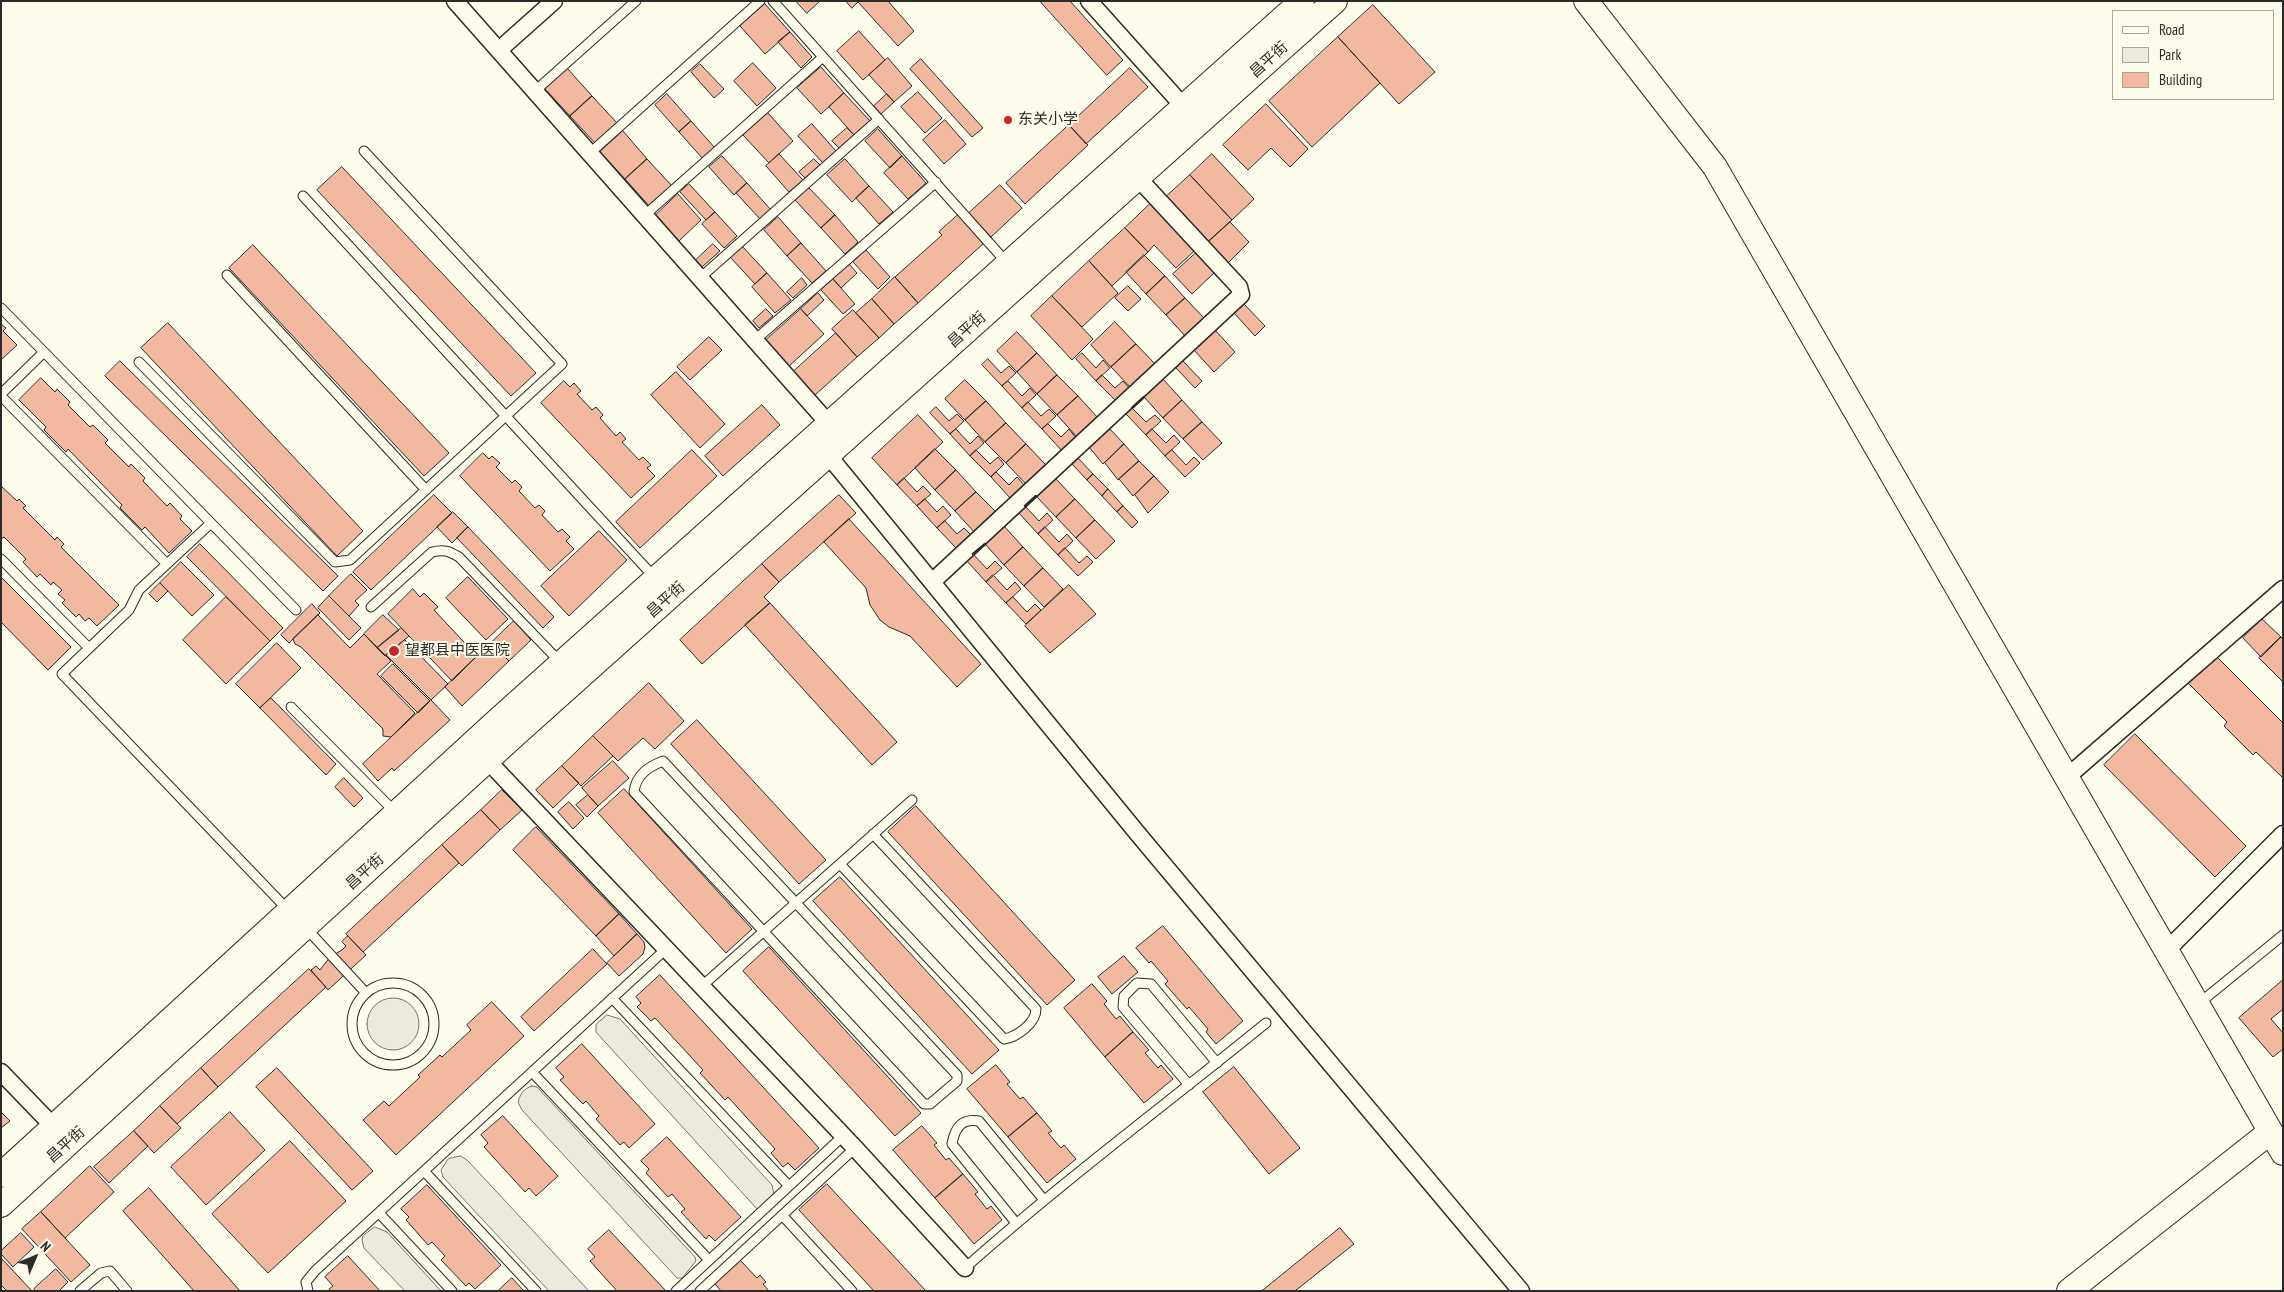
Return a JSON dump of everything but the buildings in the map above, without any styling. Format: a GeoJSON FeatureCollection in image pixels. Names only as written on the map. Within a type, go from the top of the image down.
{"type":"FeatureCollection","features":[{"type":"Feature","properties":{"kind":"street"},"geometry":{"type":"LineString","coordinates":[[455,1],[829,424]]}},
{"type":"Feature","properties":{"kind":"street"},"geometry":{"type":"LineString","coordinates":[[499,50],[554,1]]}},
{"type":"Feature","properties":{"kind":"street"},"geometry":{"type":"LineString","coordinates":[[1089,1],[1184,107]]}},
{"type":"Feature","properties":{"kind":"street","name":"昌平街"},"geometry":{"type":"LineString","coordinates":[[1,1205],[297,919],[396,814],[1302,1]]}},
{"type":"Feature","properties":{"kind":"street","name":"昌平街"},"geometry":{"type":"LineString","coordinates":[[1,1175],[54,1127],[297,919],[487,760],[1335,1]]}},
{"type":"Feature","properties":{"kind":"street"},"geometry":{"type":"LineString","coordinates":[[1586,1],[1714,167],[2283,1153]]}},
{"type":"Feature","properties":{"kind":"street"},"geometry":{"type":"LineString","coordinates":[[932,582],[1241,295],[1240,287],[1138,178]]}},
{"type":"Feature","properties":{"kind":"street"},"geometry":{"type":"LineString","coordinates":[[828,455],[1138,834],[1521,1291]]}},
{"type":"Feature","properties":{"kind":"street"},"geometry":{"type":"LineString","coordinates":[[2066,777],[2283,589]]}},
{"type":"Feature","properties":{"kind":"street"},"geometry":{"type":"LineString","coordinates":[[487,760],[855,1148],[965,1268]]}},
{"type":"Feature","properties":{"kind":"street"},"geometry":{"type":"LineString","coordinates":[[2166,951],[2283,834]]}},
{"type":"Feature","properties":{"kind":"street"},"geometry":{"type":"LineString","coordinates":[[1,1072],[54,1127]]}},
{"type":"Feature","properties":{"kind":"street"},"geometry":{"type":"LineString","coordinates":[[2070,1291],[2270,1132]]}},
{"type":"Feature","properties":{"kind":"lane"},"geometry":{"type":"LineString","coordinates":[[535,91],[636,1]]}},
{"type":"Feature","properties":{"kind":"lane"},"geometry":{"type":"LineString","coordinates":[[590,153],[760,1]]}},
{"type":"Feature","properties":{"kind":"lane"},"geometry":{"type":"LineString","coordinates":[[774,1],[1008,264]]}},
{"type":"Feature","properties":{"kind":"lane"},"geometry":{"type":"LineString","coordinates":[[645,215],[823,57]]}},
{"type":"Feature","properties":{"kind":"lane"},"geometry":{"type":"LineString","coordinates":[[700,278],[879,119]]}},
{"type":"Feature","properties":{"kind":"lane"},"geometry":{"type":"LineString","coordinates":[[139,362],[334,562],[350,560],[562,364],[364,151]]}},
{"type":"Feature","properties":{"kind":"lane"},"geometry":{"type":"LineString","coordinates":[[755,340],[936,182]]}},
{"type":"Feature","properties":{"kind":"lane"},"geometry":{"type":"LineString","coordinates":[[303,196],[656,579]]}},
{"type":"Feature","properties":{"kind":"lane"},"geometry":{"type":"LineString","coordinates":[[227,275],[426,490]]}},
{"type":"Feature","properties":{"kind":"lane"},"geometry":{"type":"LineString","coordinates":[[1,308],[296,610]]}},
{"type":"Feature","properties":{"kind":"lane"},"geometry":{"type":"LineString","coordinates":[[44,352],[1,395],[167,564]]}},
{"type":"Feature","properties":{"kind":"lane"},"geometry":{"type":"LineString","coordinates":[[211,523],[139,590],[129,610],[62,674],[366,993]]}},
{"type":"Feature","properties":{"kind":"lane"},"geometry":{"type":"LineString","coordinates":[[371,608],[432,552],[442,549],[449,551],[459,557],[562,664]]}},
{"type":"Feature","properties":{"kind":"lane"},"geometry":{"type":"LineString","coordinates":[[1,558],[89,648]]}},
{"type":"Feature","properties":{"kind":"lane"},"geometry":{"type":"LineString","coordinates":[[291,707],[396,814]]}},
{"type":"Feature","properties":{"kind":"lane"},"geometry":{"type":"LineString","coordinates":[[663,762],[957,1075],[957,1081],[930,1104],[924,1104],[764,932],[634,792],[638,777],[652,765],[663,762]]}},
{"type":"Feature","properties":{"kind":"lane"},"geometry":{"type":"LineString","coordinates":[[702,986],[912,800]]}},
{"type":"Feature","properties":{"kind":"lane"},"geometry":{"type":"LineString","coordinates":[[840,864],[1004,1039],[1012,1038],[1032,1021],[1036,1015],[1036,1009],[874,834]]}},
{"type":"Feature","properties":{"kind":"lane"},"geometry":{"type":"LineString","coordinates":[[2197,1005],[2283,935]]}},
{"type":"Feature","properties":{"kind":"lane"},"geometry":{"type":"LineString","coordinates":[[308,1291],[306,1282],[309,1277],[666,949]]}},
{"type":"Feature","properties":{"kind":"lane"},"geometry":{"type":"LineString","coordinates":[[394,982],[414,988],[422,995],[431,1008],[434,1024],[429,1045],[422,1053],[408,1062],[392,1065],[382,1064],[363,1052],[356,1043],[352,1022],[358,1001],[366,993],[384,984],[394,982]]}},
{"type":"Feature","properties":{"kind":"lane"},"geometry":{"type":"LineString","coordinates":[[1189,1086],[1123,1007],[1124,996],[1137,983],[1151,984],[1217,1063]]}},
{"type":"Feature","properties":{"kind":"lane"},"geometry":{"type":"LineString","coordinates":[[612,998],[789,1186]]}},
{"type":"Feature","properties":{"kind":"lane"},"geometry":{"type":"LineString","coordinates":[[965,1268],[1091,1161],[1189,1086],[1266,1023]]}},
{"type":"Feature","properties":{"kind":"lane"},"geometry":{"type":"LineString","coordinates":[[532,1072],[709,1260]]}},
{"type":"Feature","properties":{"kind":"lane"},"geometry":{"type":"LineString","coordinates":[[1016,1223],[952,1144],[954,1131],[959,1125],[969,1120],[979,1121],[1044,1200]]}},
{"type":"Feature","properties":{"kind":"lane"},"geometry":{"type":"LineString","coordinates":[[676,1291],[843,1136]]}},
{"type":"Feature","properties":{"kind":"lane"},"geometry":{"type":"LineString","coordinates":[[700,1291],[855,1148]]}},
{"type":"Feature","properties":{"kind":"lane"},"geometry":{"type":"LineString","coordinates":[[424,1171],[536,1291]]}},
{"type":"Feature","properties":{"kind":"lane"},"geometry":{"type":"LineString","coordinates":[[379,1212],[452,1291]]}},
{"type":"Feature","properties":{"kind":"lane"},"geometry":{"type":"LineString","coordinates":[[782,1215],[852,1291]]}},
{"type":"Feature","properties":{"kind":"lane"},"geometry":{"type":"LineString","coordinates":[[80,1291],[101,1273],[110,1271],[127,1291]]}},
{"type":"Feature","properties":{"kind":"green space"},"geometry":{"type":"Polygon","coordinates":[[[388,998],[398,998],[412,1005],[419,1019],[419,1029],[412,1043],[398,1050],[388,1050],[378,1046],[371,1039],[367,1029],[367,1019],[371,1009],[378,1002],[388,998]]]}},
{"type":"Feature","properties":{"kind":"green space"},"geometry":{"type":"Polygon","coordinates":[[[607,1015],[620,1019],[772,1185],[774,1195],[758,1210],[596,1032],[596,1025],[607,1015]]]}},
{"type":"Feature","properties":{"kind":"green space"},"geometry":{"type":"Polygon","coordinates":[[[532,1086],[537,1087],[695,1257],[696,1261],[682,1278],[677,1278],[522,1110],[518,1102],[520,1096],[524,1090],[532,1086]]]}},
{"type":"Feature","properties":{"kind":"green space"},"geometry":{"type":"Polygon","coordinates":[[[461,1156],[468,1161],[589,1291],[549,1291],[443,1177],[441,1170],[448,1159],[461,1156]]]}},
{"type":"Feature","properties":{"kind":"green space"},"geometry":{"type":"Polygon","coordinates":[[[375,1227],[387,1232],[441,1291],[405,1291],[364,1248],[363,1236],[375,1227]]]}},
{"type":"Feature","properties":{"kind":"wall"},"geometry":{"type":"LineString","coordinates":[[1132,408],[1144,397]]}},
{"type":"Feature","properties":{"kind":"wall"},"geometry":{"type":"LineString","coordinates":[[1025,506],[1036,496]]}},
{"type":"Feature","properties":{"kind":"wall"},"geometry":{"type":"LineString","coordinates":[[973,554],[985,544]]}},
{"type":"Feature","properties":{"kind":"place","name":"东关小学"},"geometry":{"type":"Point","coordinates":[1008,120]}},
{"type":"Feature","properties":{"kind":"place","name":"望都县中医医院"},"geometry":{"type":"Point","coordinates":[394,651]}}]}
